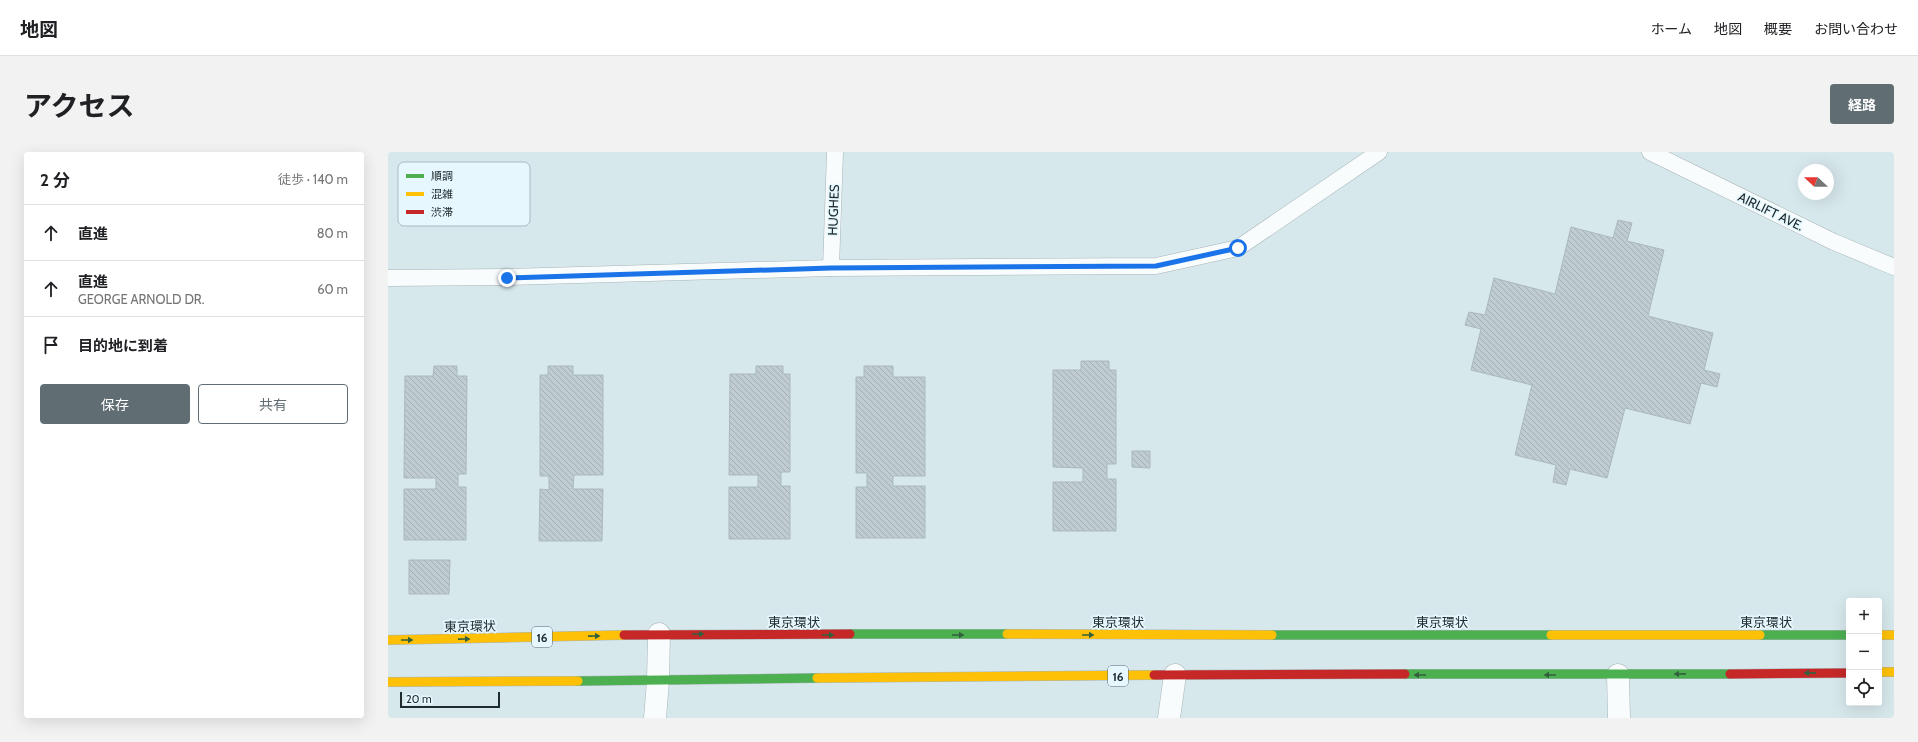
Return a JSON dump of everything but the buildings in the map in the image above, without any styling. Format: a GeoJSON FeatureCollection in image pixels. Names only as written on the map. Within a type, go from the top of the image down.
{"type":"FeatureCollection","features":[{"type":"Feature","properties":{"kind":"highway","name":"東京環状"},"geometry":{"type":"LineString","coordinates":[[388,640],[659,634],[1846,635]]}},
{"type":"Feature","properties":{"kind":"highway"},"geometry":{"type":"LineString","coordinates":[[1882,635],[1894,635]]}},
{"type":"Feature","properties":{"kind":"highway","name":"16"},"geometry":{"type":"LineString","coordinates":[[388,682],[658,681],[1175,675],[1618,675],[1846,672]]}},
{"type":"Feature","properties":{"kind":"highway"},"geometry":{"type":"LineString","coordinates":[[1882,672],[1894,672]]}},
{"type":"Feature","properties":{"kind":"street"},"geometry":{"type":"LineString","coordinates":[[655,718],[658,681],[659,634]]}},
{"type":"Feature","properties":{"kind":"street"},"geometry":{"type":"LineString","coordinates":[[1169,718],[1175,675]]}},
{"type":"Feature","properties":{"kind":"street"},"geometry":{"type":"LineString","coordinates":[[1618,675],[1619,718]]}},
{"type":"Feature","properties":{"kind":"lane","name":"HUGHES"},"geometry":{"type":"LineString","coordinates":[[831,268],[835,152]]}},
{"type":"Feature","properties":{"kind":"lane"},"geometry":{"type":"LineString","coordinates":[[388,278],[507,278],[831,268],[1156,266],[1238,248],[1379,152]]}},
{"type":"Feature","properties":{"kind":"lane","name":"AIRLIFT AVE."},"geometry":{"type":"LineString","coordinates":[[1650,152],[1834,242],[1894,268]]}},
{"type":"Feature","properties":{"kind":"traffic: fast"},"geometry":{"type":"LineString","coordinates":[[850,634],[1007,634]]}},
{"type":"Feature","properties":{"kind":"traffic: fast"},"geometry":{"type":"LineString","coordinates":[[1272,635],[1551,635]]}},
{"type":"Feature","properties":{"kind":"traffic: fast"},"geometry":{"type":"LineString","coordinates":[[1760,635],[1846,635]]}},
{"type":"Feature","properties":{"kind":"traffic: fast"},"geometry":{"type":"LineString","coordinates":[[1405,674],[1730,674]]}},
{"type":"Feature","properties":{"kind":"traffic: fast"},"geometry":{"type":"LineString","coordinates":[[578,681],[817,678]]}},
{"type":"Feature","properties":{"kind":"traffic: slow"},"geometry":{"type":"LineString","coordinates":[[1007,634],[1272,635]]}},
{"type":"Feature","properties":{"kind":"traffic: slow"},"geometry":{"type":"LineString","coordinates":[[388,640],[624,635]]}},
{"type":"Feature","properties":{"kind":"traffic: slow"},"geometry":{"type":"LineString","coordinates":[[1551,635],[1760,635]]}},
{"type":"Feature","properties":{"kind":"traffic: slow"},"geometry":{"type":"LineString","coordinates":[[1882,635],[1894,635]]}},
{"type":"Feature","properties":{"kind":"traffic: slow"},"geometry":{"type":"LineString","coordinates":[[1882,672],[1894,672]]}},
{"type":"Feature","properties":{"kind":"traffic: slow"},"geometry":{"type":"LineString","coordinates":[[817,678],[1154,675]]}},
{"type":"Feature","properties":{"kind":"traffic: slow"},"geometry":{"type":"LineString","coordinates":[[388,682],[578,681]]}},
{"type":"Feature","properties":{"kind":"traffic: jam"},"geometry":{"type":"LineString","coordinates":[[624,635],[850,634]]}},
{"type":"Feature","properties":{"kind":"traffic: jam"},"geometry":{"type":"LineString","coordinates":[[1730,674],[1846,673]]}},
{"type":"Feature","properties":{"kind":"traffic: jam"},"geometry":{"type":"LineString","coordinates":[[1154,675],[1405,674]]}},
{"type":"Feature","properties":{"kind":"route"},"geometry":{"type":"LineString","coordinates":[[507,278],[831,268],[1156,266],[1238,248]]}}]}
